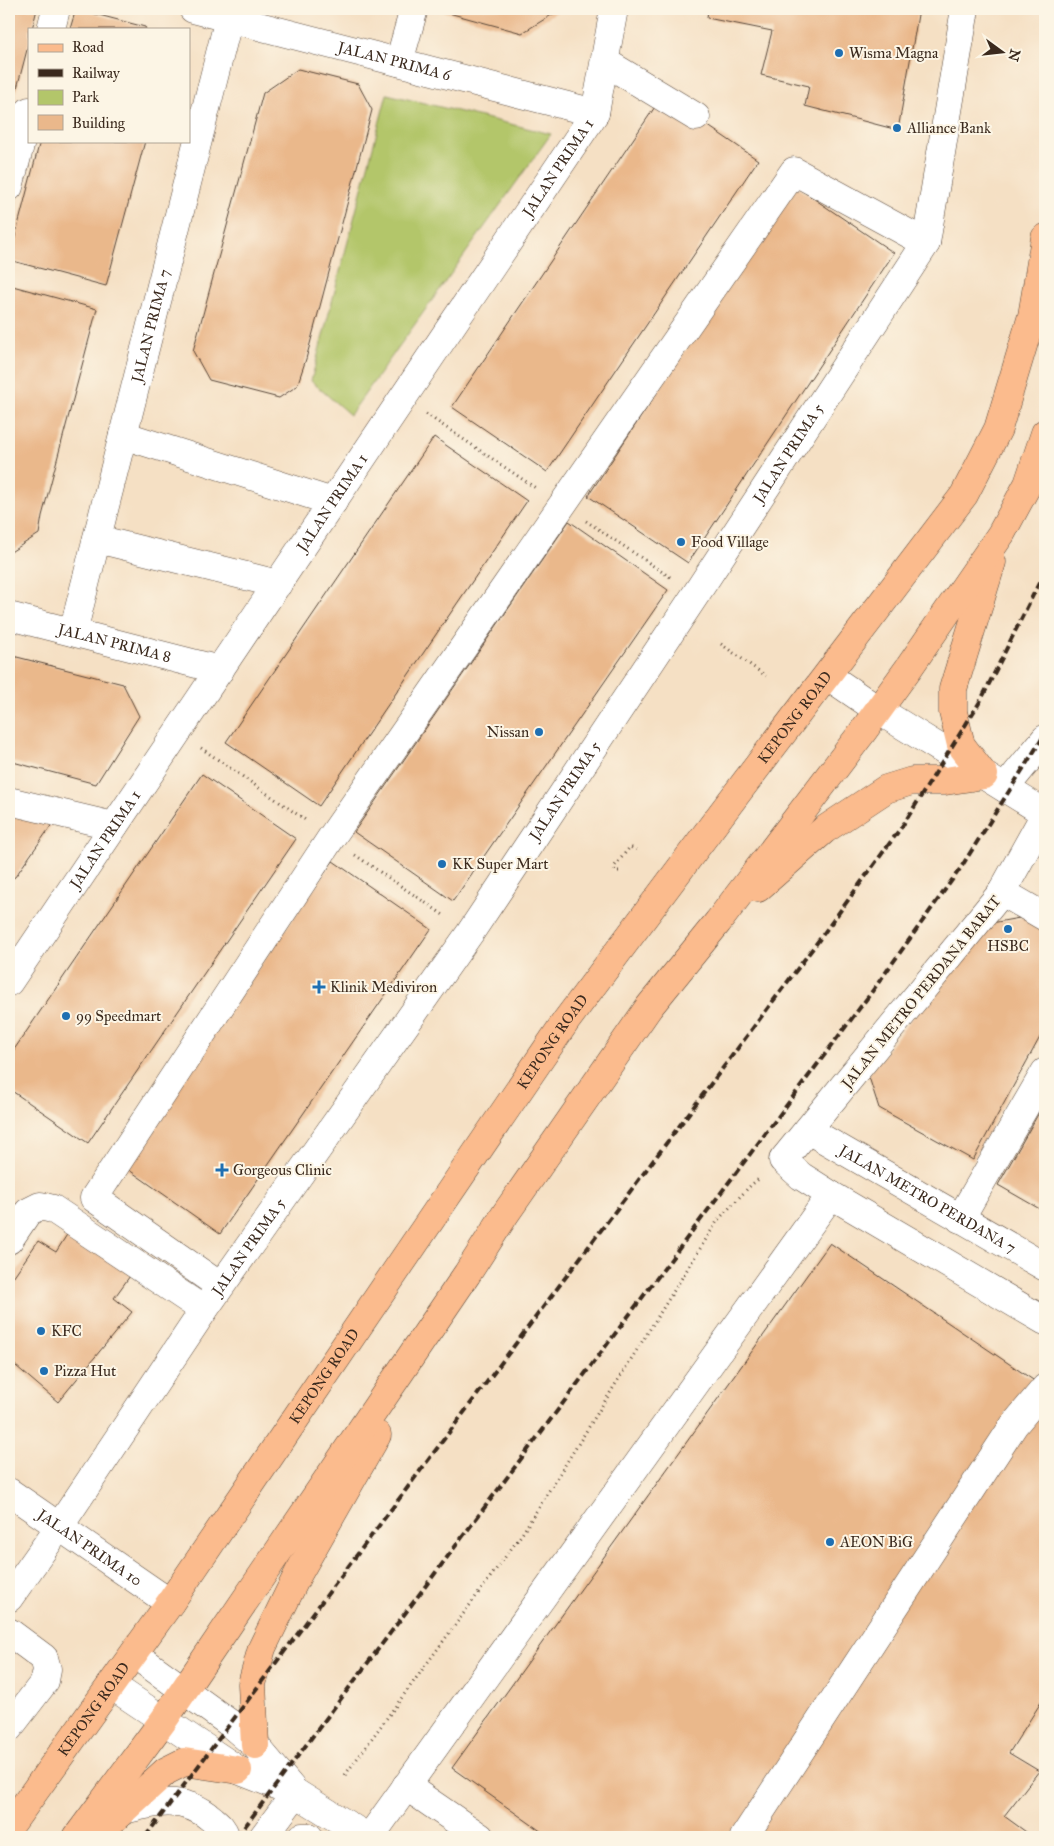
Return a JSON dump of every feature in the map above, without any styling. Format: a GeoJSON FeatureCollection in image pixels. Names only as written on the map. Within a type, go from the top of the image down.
{"type":"FeatureCollection","features":[{"type":"Feature","properties":{"kind":"main road","name":"KEPONG ROAD"},"geometry":{"type":"LineString","coordinates":[[9,1827],[170,1603],[566,1021],[724,808],[828,676],[964,495],[998,429],[1032,316],[1045,238]]}},
{"type":"Feature","properties":{"kind":"main road"},"geometry":{"type":"LineString","coordinates":[[78,1837],[163,1721],[467,1274],[506,1213],[649,1007],[718,922],[878,710],[1001,534],[1028,484],[1045,433]]}},
{"type":"Feature","properties":{"kind":"main road"},"geometry":{"type":"LineString","coordinates":[[994,782],[962,745],[953,712],[953,689],[1001,534]]}},
{"type":"Feature","properties":{"kind":"main road"},"geometry":{"type":"LineString","coordinates":[[718,922],[824,830],[886,789],[912,781],[994,782]]}},
{"type":"Feature","properties":{"kind":"main road"},"geometry":{"type":"LineString","coordinates":[[255,1745],[252,1684],[262,1648],[298,1574],[467,1274]]}},
{"type":"Feature","properties":{"kind":"main road"},"geometry":{"type":"LineString","coordinates":[[94,1837],[166,1771],[184,1762],[238,1770]]}},
{"type":"Feature","properties":{"kind":"street"},"geometry":{"type":"LineString","coordinates":[[51,28],[56,9]]}},
{"type":"Feature","properties":{"kind":"street","name":"JALAN PRIMA 6"},"geometry":{"type":"LineString","coordinates":[[193,9],[595,113]]}},
{"type":"Feature","properties":{"kind":"street"},"geometry":{"type":"LineString","coordinates":[[399,62],[414,9]]}},
{"type":"Feature","properties":{"kind":"street","name":"JALAN PRIMA 1"},"geometry":{"type":"LineString","coordinates":[[13,968],[114,826],[595,113],[614,9]]}},
{"type":"Feature","properties":{"kind":"street","name":"JALAN PRIMA 5"},"geometry":{"type":"LineString","coordinates":[[9,1598],[59,1527],[220,1286],[470,933],[696,594],[926,243],[965,9]]}},
{"type":"Feature","properties":{"kind":"street","name":"JALAN PRIMA 7"},"geometry":{"type":"LineString","coordinates":[[72,632],[229,18]]}},
{"type":"Feature","properties":{"kind":"street"},"geometry":{"type":"LineString","coordinates":[[605,62],[696,118]]}},
{"type":"Feature","properties":{"kind":"street"},"geometry":{"type":"LineString","coordinates":[[9,187],[28,116]]}},
{"type":"Feature","properties":{"kind":"street"},"geometry":{"type":"LineString","coordinates":[[220,1286],[94,1198],[331,838],[794,171],[926,243]]}},
{"type":"Feature","properties":{"kind":"street"},"geometry":{"type":"LineString","coordinates":[[123,435],[332,502]]}},
{"type":"Feature","properties":{"kind":"street"},"geometry":{"type":"LineString","coordinates":[[97,539],[278,584]]}},
{"type":"Feature","properties":{"kind":"street","name":"JALAN PRIMA 8"},"geometry":{"type":"LineString","coordinates":[[9,616],[220,670]]}},
{"type":"Feature","properties":{"kind":"street","name":"JALAN METRO PERDANA BARAT"},"geometry":{"type":"LineString","coordinates":[[783,1160],[1002,892],[1045,813],[878,710],[828,676]]}},
{"type":"Feature","properties":{"kind":"street"},"geometry":{"type":"LineString","coordinates":[[994,782],[1045,739]]}},
{"type":"Feature","properties":{"kind":"street"},"geometry":{"type":"LineString","coordinates":[[9,801],[114,826]]}},
{"type":"Feature","properties":{"kind":"street"},"geometry":{"type":"LineString","coordinates":[[1002,892],[1045,917]]}},
{"type":"Feature","properties":{"kind":"street"},"geometry":{"type":"LineString","coordinates":[[960,1219],[1042,1086]]}},
{"type":"Feature","properties":{"kind":"street","name":"JALAN METRO PERDANA 7"},"geometry":{"type":"LineString","coordinates":[[808,1130],[1045,1267]]}},
{"type":"Feature","properties":{"kind":"street"},"geometry":{"type":"LineString","coordinates":[[783,1160],[801,1176],[831,1195],[1045,1321]]}},
{"type":"Feature","properties":{"kind":"street"},"geometry":{"type":"LineString","coordinates":[[111,1685],[238,1770],[296,1793],[369,1837],[831,1195]]}},
{"type":"Feature","properties":{"kind":"street"},"geometry":{"type":"LineString","coordinates":[[9,1240],[28,1212],[40,1206],[53,1209],[204,1310]]}},
{"type":"Feature","properties":{"kind":"street"},"geometry":{"type":"LineString","coordinates":[[744,1837],[1014,1425],[1045,1388]]}},
{"type":"Feature","properties":{"kind":"street","name":"JALAN PRIMA 10"},"geometry":{"type":"LineString","coordinates":[[9,1492],[170,1603]]}},
{"type":"Feature","properties":{"kind":"street"},"geometry":{"type":"LineString","coordinates":[[9,1632],[44,1658],[48,1669],[46,1681],[9,1728]]}},
{"type":"Feature","properties":{"kind":"street"},"geometry":{"type":"LineString","coordinates":[[134,1654],[228,1722],[255,1745],[296,1793]]}},
{"type":"Feature","properties":{"kind":"street"},"geometry":{"type":"LineString","coordinates":[[406,1786],[480,1837]]}},
{"type":"Feature","properties":{"kind":"street"},"geometry":{"type":"LineString","coordinates":[[263,1837],[296,1793]]}},
{"type":"Feature","properties":{"kind":"street"},"geometry":{"type":"LineString","coordinates":[[122,1811],[151,1803],[181,1803],[203,1811],[223,1828],[226,1837]]}},
{"type":"Feature","properties":{"kind":"street"},"geometry":{"type":"LineString","coordinates":[[302,1837],[310,1837]]}},
{"type":"Feature","properties":{"kind":"path"},"geometry":{"type":"LineString","coordinates":[[438,422],[449,430]]}},
{"type":"Feature","properties":{"kind":"path"},"geometry":{"type":"LineString","coordinates":[[721,644],[766,676]]}},
{"type":"Feature","properties":{"kind":"path"},"geometry":{"type":"LineString","coordinates":[[210,754],[224,764]]}},
{"type":"Feature","properties":{"kind":"path"},"geometry":{"type":"LineString","coordinates":[[619,871],[615,871],[614,867],[630,847],[636,850]]}},
{"type":"Feature","properties":{"kind":"path"},"geometry":{"type":"LineString","coordinates":[[425,902],[438,912]]}},
{"type":"Feature","properties":{"kind":"path"},"geometry":{"type":"LineString","coordinates":[[345,1775],[522,1534],[718,1220],[751,1185],[783,1160]]}},
{"type":"Feature","properties":{"kind":"green space"},"geometry":{"type":"Polygon","coordinates":[[[387,94],[551,134],[350,415],[311,381],[387,94]]]}},
{"type":"Feature","properties":{"kind":"building"},"geometry":{"type":"Polygon","coordinates":[[[9,9],[37,9],[32,28],[28,28],[28,46],[9,119],[9,9]]]}},
{"type":"Feature","properties":{"kind":"building"},"geometry":{"type":"Polygon","coordinates":[[[76,9],[146,28],[70,28],[76,9]]]}},
{"type":"Feature","properties":{"kind":"building"},"geometry":{"type":"Polygon","coordinates":[[[434,9],[559,9],[522,33],[434,9]]]}},
{"type":"Feature","properties":{"kind":"building","name":"Wisma Magna"},"geometry":{"type":"Polygon","coordinates":[[[708,9],[919,9],[898,130],[805,106],[809,86],[761,75],[772,31],[707,18],[708,9]]]}},
{"type":"Feature","properties":{"kind":"building"},"geometry":{"type":"Polygon","coordinates":[[[298,69],[358,84],[372,110],[306,359],[297,386],[279,398],[209,380],[193,351],[263,93],[298,69]]]}},
{"type":"Feature","properties":{"kind":"building"},"geometry":{"type":"Polygon","coordinates":[[[663,95],[758,160],[547,472],[452,407],[663,95]]]}},
{"type":"Feature","properties":{"kind":"building"},"geometry":{"type":"Polygon","coordinates":[[[40,142],[145,142],[106,286],[9,260],[40,142]]]}},
{"type":"Feature","properties":{"kind":"building"},"geometry":{"type":"Polygon","coordinates":[[[795,186],[894,253],[688,563],[588,496],[795,186]]]}},
{"type":"Feature","properties":{"kind":"building"},"geometry":{"type":"Polygon","coordinates":[[[9,285],[97,309],[42,516],[39,534],[9,553],[9,285]]]}},
{"type":"Feature","properties":{"kind":"building"},"geometry":{"type":"Polygon","coordinates":[[[434,437],[527,501],[319,806],[226,742],[434,437]]]}},
{"type":"Feature","properties":{"kind":"building"},"geometry":{"type":"Polygon","coordinates":[[[569,521],[668,590],[453,901],[354,832],[569,521]]]}},
{"type":"Feature","properties":{"kind":"building"},"geometry":{"type":"Polygon","coordinates":[[[9,655],[123,684],[139,716],[96,784],[9,761],[9,655]]]}},
{"type":"Feature","properties":{"kind":"building"},"geometry":{"type":"Polygon","coordinates":[[[202,774],[296,839],[88,1143],[9,1089],[9,1057],[202,774]]]}},
{"type":"Feature","properties":{"kind":"building"},"geometry":{"type":"Polygon","coordinates":[[[9,811],[53,823],[15,877],[9,880],[9,811]]]}},
{"type":"Feature","properties":{"kind":"building"},"geometry":{"type":"Polygon","coordinates":[[[333,861],[431,929],[220,1234],[122,1165],[333,861]]]}},
{"type":"Feature","properties":{"kind":"building"},"geometry":{"type":"Polygon","coordinates":[[[1025,917],[1045,930],[1045,1028],[973,1160],[879,1108],[868,1074],[986,924],[1025,917]]]}},
{"type":"Feature","properties":{"kind":"building"},"geometry":{"type":"Polygon","coordinates":[[[1045,1102],[1045,1212],[998,1185],[1045,1102]]]}},
{"type":"Feature","properties":{"kind":"building"},"geometry":{"type":"Polygon","coordinates":[[[68,1233],[135,1269],[114,1298],[132,1312],[58,1402],[9,1360],[9,1283],[38,1241],[56,1252],[68,1233]]]}},
{"type":"Feature","properties":{"kind":"building","name":"AEON BiG"},"geometry":{"type":"Polygon","coordinates":[[[830,1243],[1045,1388],[1045,1696],[1009,1753],[1039,1771],[1004,1816],[1033,1837],[549,1837],[452,1768],[830,1243]]]}},
{"type":"Feature","properties":{"kind":"railway"},"geometry":{"type":"LineString","coordinates":[[145,1837],[816,944],[903,825],[981,700],[1045,571]]}},
{"type":"Feature","properties":{"kind":"railway"},"geometry":{"type":"LineString","coordinates":[[237,1837],[871,993],[960,869],[1045,734]]}},
{"type":"Feature","properties":{"kind":"place","name":"Wisma Magna"},"geometry":{"type":"Point","coordinates":[839,53]}},
{"type":"Feature","properties":{"kind":"place","name":"Alliance Bank"},"geometry":{"type":"Point","coordinates":[897,128]}},
{"type":"Feature","properties":{"kind":"place","name":"Food Village"},"geometry":{"type":"Point","coordinates":[681,542]}},
{"type":"Feature","properties":{"kind":"place","name":"Nissan"},"geometry":{"type":"Point","coordinates":[539,732]}},
{"type":"Feature","properties":{"kind":"place","name":"KK Super Mart"},"geometry":{"type":"Point","coordinates":[442,864]}},
{"type":"Feature","properties":{"kind":"place","name":"HSBC"},"geometry":{"type":"Point","coordinates":[1008,929]}},
{"type":"Feature","properties":{"kind":"place","name":"Klinik Mediviron"},"geometry":{"type":"Point","coordinates":[319,987]}},
{"type":"Feature","properties":{"kind":"place","name":"99 Speedmart"},"geometry":{"type":"Point","coordinates":[66,1016]}},
{"type":"Feature","properties":{"kind":"place","name":"Gorgeous Clinic"},"geometry":{"type":"Point","coordinates":[222,1170]}},
{"type":"Feature","properties":{"kind":"place","name":"KFC"},"geometry":{"type":"Point","coordinates":[41,1331]}},
{"type":"Feature","properties":{"kind":"place","name":"Pizza Hut"},"geometry":{"type":"Point","coordinates":[44,1371]}},
{"type":"Feature","properties":{"kind":"place","name":"AEON BiG"},"geometry":{"type":"Point","coordinates":[830,1542]}}]}
